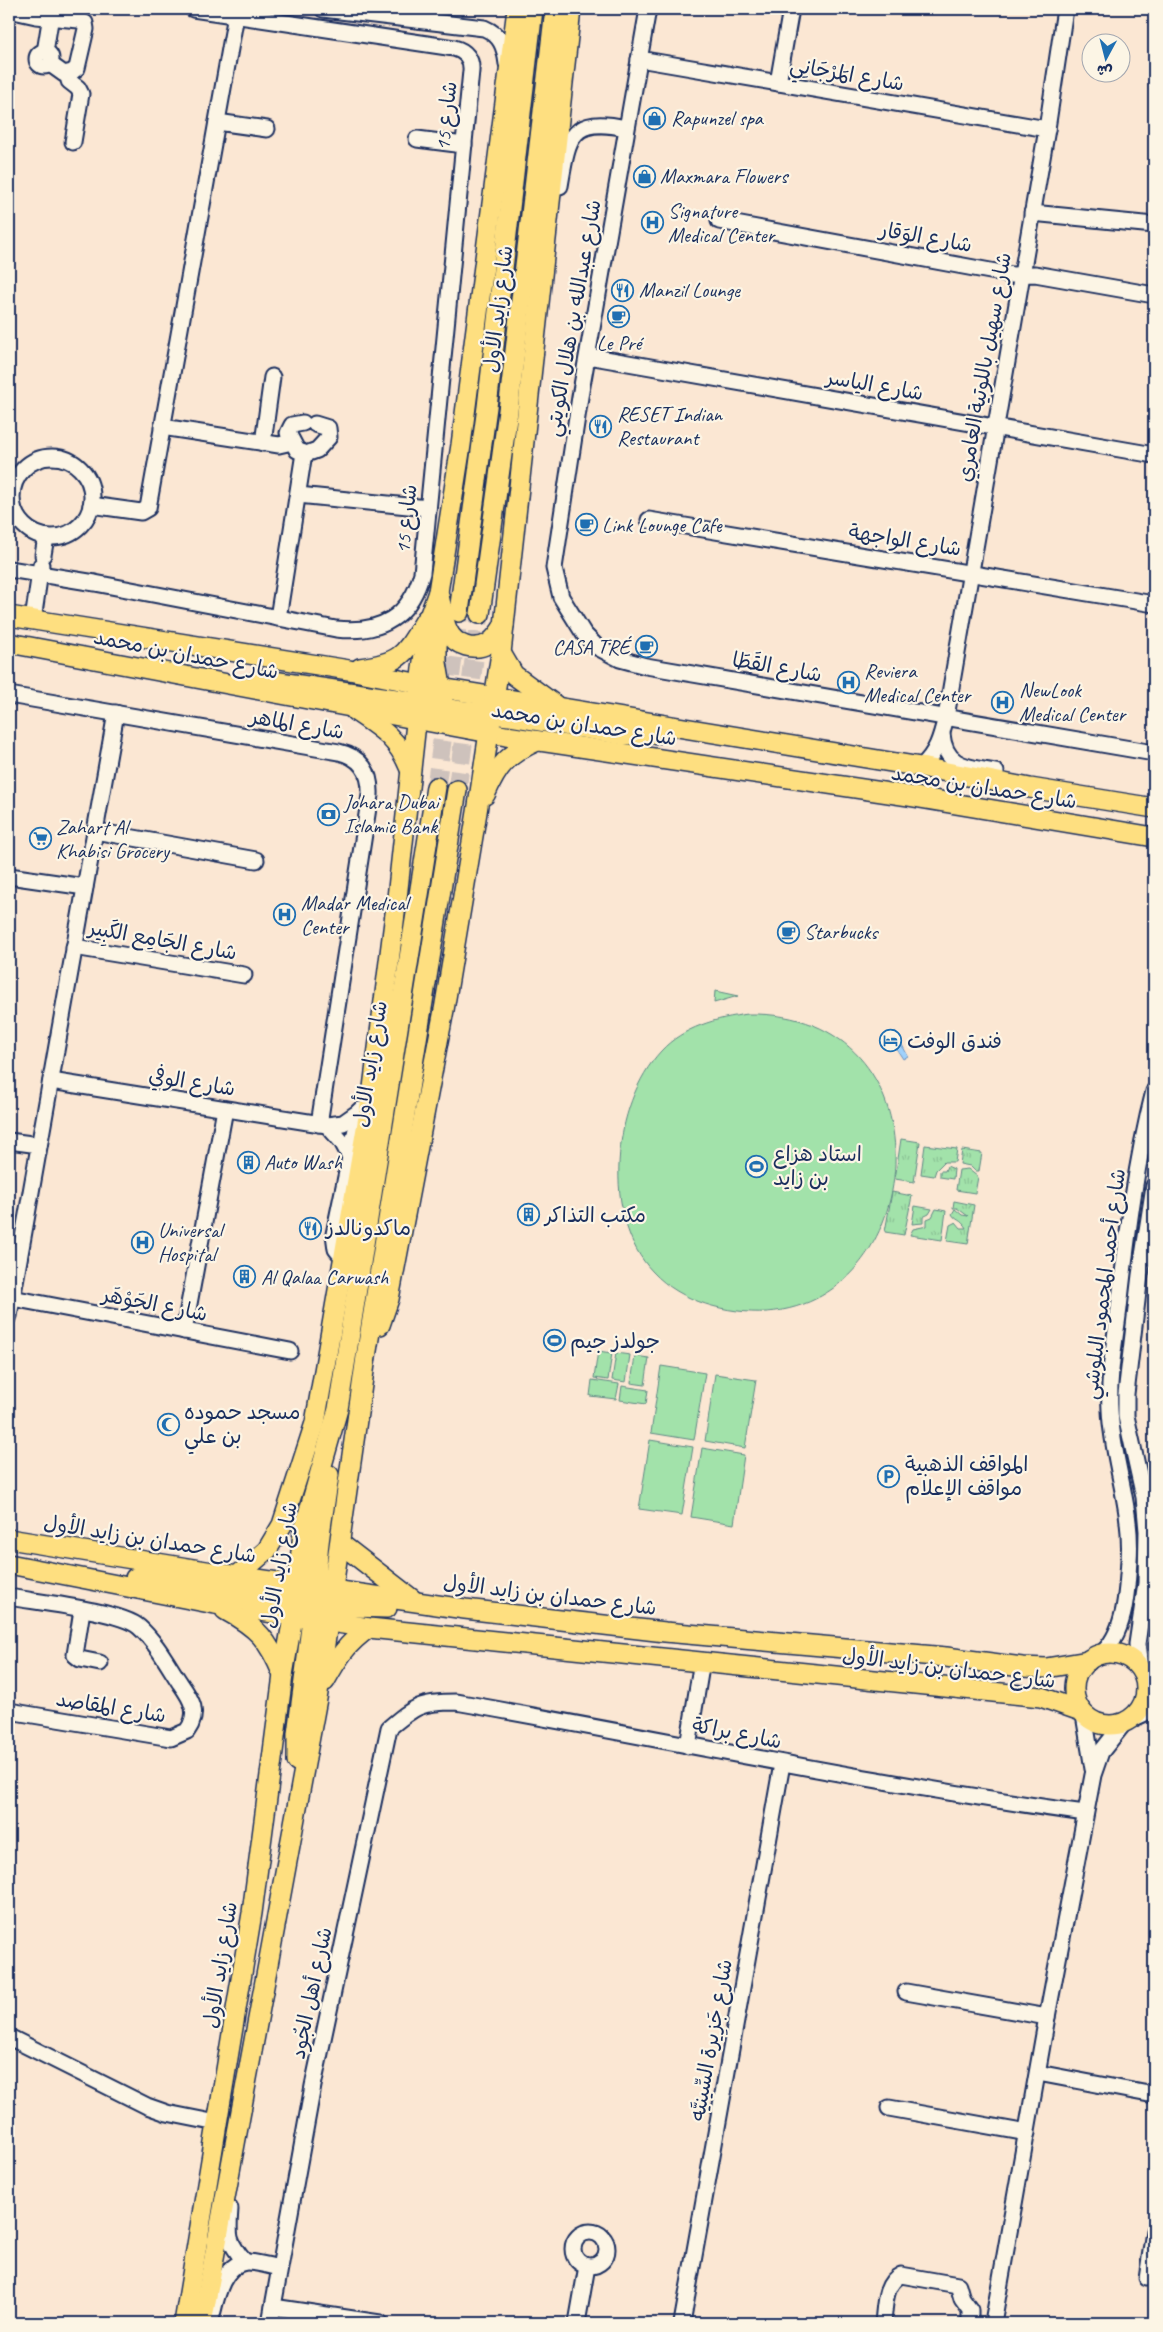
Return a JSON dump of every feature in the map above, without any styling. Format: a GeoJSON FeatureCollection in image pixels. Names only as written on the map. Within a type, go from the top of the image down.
{"type":"FeatureCollection","features":[{"type":"Feature","properties":{"kind":"main road"},"geometry":{"type":"LineString","coordinates":[[489,733],[464,723],[445,701],[436,651],[438,592],[461,445],[517,9]]}},
{"type":"Feature","properties":{"kind":"main road","name":"شارع زايد الأول"},"geometry":{"type":"LineString","coordinates":[[459,612],[492,369],[533,9]]}},
{"type":"Feature","properties":{"kind":"main road","name":"شارع زايد الأول"},"geometry":{"type":"LineString","coordinates":[[480,614],[509,401],[555,9]]}},
{"type":"Feature","properties":{"kind":"main road"},"geometry":{"type":"LineString","coordinates":[[366,1357],[389,1299],[444,1010],[477,812],[501,653],[571,9]]}},
{"type":"Feature","properties":{"kind":"main road"},"geometry":{"type":"LineString","coordinates":[[303,1532],[315,1423],[366,1135],[397,898],[430,614],[438,592]]}},
{"type":"Feature","properties":{"kind":"main road"},"geometry":{"type":"LineString","coordinates":[[438,592],[450,635],[462,644],[469,647],[484,646],[496,638],[504,625]]}},
{"type":"Feature","properties":{"kind":"main road"},"geometry":{"type":"LineString","coordinates":[[349,670],[394,661],[408,648],[430,614]]}},
{"type":"Feature","properties":{"kind":"main road","name":"شارع حمدان بن محمد"},"geometry":{"type":"LineString","coordinates":[[9,616],[349,670],[489,733],[909,796],[1154,837]]}},
{"type":"Feature","properties":{"kind":"main road","name":"شارع حمدان بن محمد"},"geometry":{"type":"LineString","coordinates":[[9,643],[347,707],[445,701],[561,708],[921,767],[1030,788],[1154,808]]}},
{"type":"Feature","properties":{"kind":"main road"},"geometry":{"type":"LineString","coordinates":[[501,653],[514,675],[561,708]]}},
{"type":"Feature","properties":{"kind":"main road"},"geometry":{"type":"LineString","coordinates":[[228,685],[261,679],[419,702],[432,711],[445,701]]}},
{"type":"Feature","properties":{"kind":"main road"},"geometry":{"type":"LineString","coordinates":[[493,705],[623,735],[650,734],[684,729]]}},
{"type":"Feature","properties":{"kind":"main road"},"geometry":{"type":"LineString","coordinates":[[347,707],[373,724],[400,746],[411,771]]}},
{"type":"Feature","properties":{"kind":"main road"},"geometry":{"type":"LineString","coordinates":[[477,812],[492,780],[505,760],[519,749],[537,741]]}},
{"type":"Feature","properties":{"kind":"main road","name":"شارع زايد الأول"},"geometry":{"type":"LineString","coordinates":[[202,2323],[318,1693],[314,1603],[303,1532],[338,1409],[436,787]]}},
{"type":"Feature","properties":{"kind":"main road","name":"شارع زايد الأول"},"geometry":{"type":"LineString","coordinates":[[184,2323],[252,1913],[283,1675],[341,1544],[366,1357],[457,790]]}},
{"type":"Feature","properties":{"kind":"main road"},"geometry":{"type":"LineString","coordinates":[[1087,826],[1106,819],[1154,825]]}},
{"type":"Feature","properties":{"kind":"main road"},"geometry":{"type":"LineString","coordinates":[[300,1790],[297,1734],[338,1409]]}},
{"type":"Feature","properties":{"kind":"main road"},"geometry":{"type":"LineString","coordinates":[[237,1576],[267,1550],[282,1525],[315,1423]]}},
{"type":"Feature","properties":{"kind":"main road","name":"شارع حمدان بن زايد الأول"},"geometry":{"type":"LineString","coordinates":[[9,1539],[237,1576],[314,1603],[369,1628],[1041,1697],[1083,1713]]}},
{"type":"Feature","properties":{"kind":"main road"},"geometry":{"type":"LineString","coordinates":[[341,1544],[415,1601]]}},
{"type":"Feature","properties":{"kind":"main road","name":"شارع حمدان بن زايد الأول"},"geometry":{"type":"LineString","coordinates":[[9,1564],[215,1604],[415,1601],[465,1610],[1022,1666],[1046,1668],[1094,1658]]}},
{"type":"Feature","properties":{"kind":"main road"},"geometry":{"type":"LineString","coordinates":[[102,1581],[145,1578],[314,1603],[465,1610]]}},
{"type":"Feature","properties":{"kind":"main road"},"geometry":{"type":"LineString","coordinates":[[215,1604],[239,1617],[266,1640],[283,1675]]}},
{"type":"Feature","properties":{"kind":"main road"},"geometry":{"type":"LineString","coordinates":[[318,1693],[340,1654],[352,1641],[369,1628]]}},
{"type":"Feature","properties":{"kind":"main road"},"geometry":{"type":"LineString","coordinates":[[1118,1654],[1134,1662],[1145,1672],[1146,1698],[1140,1710],[1127,1722],[1102,1725],[1083,1713],[1076,1702],[1074,1685],[1080,1669],[1094,1658],[1118,1654]]}},
{"type":"Feature","properties":{"kind":"street"},"geometry":{"type":"LineString","coordinates":[[193,9],[409,41],[413,19]]}},
{"type":"Feature","properties":{"kind":"street"},"geometry":{"type":"LineString","coordinates":[[323,9],[479,26],[492,32],[504,47],[508,75]]}},
{"type":"Feature","properties":{"kind":"street","name":"شارع عبدالله بن هلال الكويتي"},"geometry":{"type":"LineString","coordinates":[[562,516],[626,128],[648,9]]}},
{"type":"Feature","properties":{"kind":"street"},"geometry":{"type":"LineString","coordinates":[[778,83],[790,9]]}},
{"type":"Feature","properties":{"kind":"street","name":"شارع سهيل باللوتية العامري"},"geometry":{"type":"LineString","coordinates":[[921,767],[935,752],[946,717],[969,572],[1047,129],[1065,9]]}},
{"type":"Feature","properties":{"kind":"street"},"geometry":{"type":"LineString","coordinates":[[9,10],[29,15],[51,13],[80,20],[86,25],[79,64],[74,71],[68,74],[61,72],[47,58],[51,13]]}},
{"type":"Feature","properties":{"kind":"street"},"geometry":{"type":"LineString","coordinates":[[92,505],[141,512],[147,510],[236,15]]}},
{"type":"Feature","properties":{"kind":"street","name":"شارع 15"},"geometry":{"type":"LineString","coordinates":[[9,569],[42,564],[278,618],[354,630],[370,629],[389,621],[408,604],[419,582],[428,508],[472,71],[468,56],[454,48],[409,41]]}},
{"type":"Feature","properties":{"kind":"street","name":"شارع المَرْجَانِي"},"geometry":{"type":"LineString","coordinates":[[640,59],[1047,129]]}},
{"type":"Feature","properties":{"kind":"street"},"geometry":{"type":"LineString","coordinates":[[68,74],[69,81],[78,88],[81,94],[73,142]]}},
{"type":"Feature","properties":{"kind":"street"},"geometry":{"type":"LineString","coordinates":[[217,122],[267,129]]}},
{"type":"Feature","properties":{"kind":"street","name":"شارع عبدالله بن هلال الكويتي"},"geometry":{"type":"LineString","coordinates":[[548,231],[556,206],[566,153],[572,138],[584,127],[592,124],[600,123],[626,128]]}},
{"type":"Feature","properties":{"kind":"street"},"geometry":{"type":"LineString","coordinates":[[417,139],[464,145]]}},
{"type":"Feature","properties":{"kind":"street"},"geometry":{"type":"LineString","coordinates":[[1032,213],[1154,226]]}},
{"type":"Feature","properties":{"kind":"street","name":"شارع الوَقار"},"geometry":{"type":"LineString","coordinates":[[719,221],[1012,275],[1034,274],[1154,295]]}},
{"type":"Feature","properties":{"kind":"street","name":"شارع الياسر"},"geometry":{"type":"LineString","coordinates":[[588,356],[1154,455]]}},
{"type":"Feature","properties":{"kind":"street"},"geometry":{"type":"LineString","coordinates":[[263,442],[272,378]]}},
{"type":"Feature","properties":{"kind":"street"},"geometry":{"type":"LineString","coordinates":[[296,423],[309,423],[328,428],[330,437],[314,452],[304,453],[297,450],[292,442],[289,436],[290,428],[296,423]]}},
{"type":"Feature","properties":{"kind":"street"},"geometry":{"type":"LineString","coordinates":[[162,427],[283,445],[292,442]]}},
{"type":"Feature","properties":{"kind":"street"},"geometry":{"type":"LineString","coordinates":[[278,618],[304,453]]}},
{"type":"Feature","properties":{"kind":"street"},"geometry":{"type":"LineString","coordinates":[[52,458],[74,464],[89,482],[92,505],[86,519],[75,530],[61,536],[46,537],[25,526],[14,506],[15,483],[29,465],[52,458]]}},
{"type":"Feature","properties":{"kind":"street"},"geometry":{"type":"LineString","coordinates":[[298,495],[428,508]]}},
{"type":"Feature","properties":{"kind":"street","name":"شارع القَطَا"},"geometry":{"type":"LineString","coordinates":[[562,516],[554,568],[555,582],[561,597],[584,634],[597,647],[608,653],[646,666],[1154,753]]}},
{"type":"Feature","properties":{"kind":"street","name":"شارع الواجهة"},"geometry":{"type":"LineString","coordinates":[[649,520],[1154,604]]}},
{"type":"Feature","properties":{"kind":"street"},"geometry":{"type":"LineString","coordinates":[[33,620],[46,537]]}},
{"type":"Feature","properties":{"kind":"street","name":"شارع الماهر"},"geometry":{"type":"LineString","coordinates":[[9,695],[339,752],[356,758],[367,771],[370,779],[370,795],[323,1125]]}},
{"type":"Feature","properties":{"kind":"street","name":"شارع الجَامِع الكَبِير"},"geometry":{"type":"LineString","coordinates":[[9,1316],[116,713]]}},
{"type":"Feature","properties":{"kind":"street"},"geometry":{"type":"LineString","coordinates":[[942,733],[945,748],[954,761],[961,765],[1006,775],[1030,788]]}},
{"type":"Feature","properties":{"kind":"street"},"geometry":{"type":"LineString","coordinates":[[95,831],[256,860]]}},
{"type":"Feature","properties":{"kind":"street"},"geometry":{"type":"LineString","coordinates":[[9,876],[85,887]]}},
{"type":"Feature","properties":{"kind":"street","name":"شارع الجَامِع الكَبِير"},"geometry":{"type":"LineString","coordinates":[[74,946],[244,975]]}},
{"type":"Feature","properties":{"kind":"street"},"geometry":{"type":"LineString","coordinates":[[344,1259],[336,1250],[334,1234],[349,1155],[378,1041]]}},
{"type":"Feature","properties":{"kind":"street","name":"شارع الوفي"},"geometry":{"type":"LineString","coordinates":[[50,1081],[323,1125],[343,1123],[360,1111]]}},
{"type":"Feature","properties":{"kind":"street","name":"شارع أحمد المحمود البلوشي"},"geometry":{"type":"LineString","coordinates":[[1094,1658],[1115,1637],[1122,1613],[1128,1573],[1130,1532],[1111,1424],[1110,1391],[1124,1266],[1147,1119],[1154,1091]]}},
{"type":"Feature","properties":{"kind":"street"},"geometry":{"type":"LineString","coordinates":[[184,1331],[225,1109]]}},
{"type":"Feature","properties":{"kind":"street"},"geometry":{"type":"LineString","coordinates":[[323,1125],[342,1142],[349,1155]]}},
{"type":"Feature","properties":{"kind":"street"},"geometry":{"type":"LineString","coordinates":[[9,1141],[39,1145]]}},
{"type":"Feature","properties":{"kind":"street","name":"شارع أحمد المحمود البلوشي"},"geometry":{"type":"LineString","coordinates":[[1145,1672],[1137,1644],[1146,1583],[1147,1531],[1144,1497],[1126,1416],[1126,1394],[1140,1275],[1154,1186]]}},
{"type":"Feature","properties":{"kind":"street","name":"شارع الجَوْهَر"},"geometry":{"type":"LineString","coordinates":[[12,1298],[290,1351]]}},
{"type":"Feature","properties":{"kind":"street","name":"شارع المقاصد"},"geometry":{"type":"LineString","coordinates":[[9,1597],[124,1618],[133,1622],[145,1634],[190,1698],[195,1715],[187,1731],[180,1736],[163,1738],[9,1712]]}},
{"type":"Feature","properties":{"kind":"street"},"geometry":{"type":"LineString","coordinates":[[82,1610],[75,1655],[80,1659],[100,1663]]}},
{"type":"Feature","properties":{"kind":"street"},"geometry":{"type":"LineString","coordinates":[[688,1746],[702,1661]]}},
{"type":"Feature","properties":{"kind":"street","name":"شارع براكة"},"geometry":{"type":"LineString","coordinates":[[389,1728],[410,1710],[430,1702],[456,1702],[782,1764],[1008,1802],[1086,1813]]}},
{"type":"Feature","properties":{"kind":"street"},"geometry":{"type":"LineString","coordinates":[[883,2323],[890,2284],[894,2278],[901,2275],[956,2284],[960,2288],[964,2303],[970,2310],[970,2320],[993,2322],[1047,2017],[1093,1775],[1104,1747],[1127,1722],[1154,1708]]}},
{"type":"Feature","properties":{"kind":"street"},"geometry":{"type":"LineString","coordinates":[[1083,1713],[1091,1750],[1093,1775]]}},
{"type":"Feature","properties":{"kind":"street","name":"شارع أهل الجُود"},"geometry":{"type":"LineString","coordinates":[[270,2323],[311,2096],[389,1728]]}},
{"type":"Feature","properties":{"kind":"street","name":"شارع جَزِيرة السِّينيَّه"},"geometry":{"type":"LineString","coordinates":[[682,2323],[782,1764]]}},
{"type":"Feature","properties":{"kind":"street"},"geometry":{"type":"LineString","coordinates":[[906,1992],[1047,2017]]}},
{"type":"Feature","properties":{"kind":"street"},"geometry":{"type":"LineString","coordinates":[[9,2037],[147,2106],[167,2113],[216,2123]]}},
{"type":"Feature","properties":{"kind":"street"},"geometry":{"type":"LineString","coordinates":[[1038,2073],[1154,2095]]}},
{"type":"Feature","properties":{"kind":"street"},"geometry":{"type":"LineString","coordinates":[[889,2108],[1027,2133]]}},
{"type":"Feature","properties":{"kind":"street"},"geometry":{"type":"LineString","coordinates":[[230,2163],[229,2238],[232,2247],[245,2262],[279,2268]]}},
{"type":"Feature","properties":{"kind":"street"},"geometry":{"type":"LineString","coordinates":[[1147,2278],[1154,2231]]}},
{"type":"Feature","properties":{"kind":"street"},"geometry":{"type":"LineString","coordinates":[[210,2323],[225,2277],[231,2270],[245,2262]]}},
{"type":"Feature","properties":{"kind":"street"},"geometry":{"type":"LineString","coordinates":[[577,2323],[587,2266]]}},
{"type":"Feature","properties":{"kind":"street"},"geometry":{"type":"LineString","coordinates":[[273,2307],[380,2323]]}},
{"type":"Feature","properties":{"kind":"green space"},"geometry":{"type":"Polygon","coordinates":[[[715,991],[738,996],[714,1003],[715,991]]]}},
{"type":"Feature","properties":{"kind":"green space","name":"استاد هزاع بن زايد"},"geometry":{"type":"Polygon","coordinates":[[[748,1014],[814,1025],[859,1057],[886,1103],[895,1157],[887,1211],[862,1260],[822,1296],[767,1312],[736,1311],[706,1304],[677,1291],[664,1282],[653,1272],[636,1249],[625,1222],[620,1192],[619,1161],[623,1130],[632,1100],[644,1073],[661,1051],[690,1030],[713,1021],[748,1014]]]}},
{"type":"Feature","properties":{"kind":"green space"},"geometry":{"type":"Polygon","coordinates":[[[901,1139],[920,1142],[914,1182],[895,1179],[901,1139]]]}},
{"type":"Feature","properties":{"kind":"green space"},"geometry":{"type":"Polygon","coordinates":[[[925,1145],[957,1149],[955,1162],[944,1162],[936,1170],[934,1176],[921,1174],[925,1145]]]}},
{"type":"Feature","properties":{"kind":"green space"},"geometry":{"type":"Polygon","coordinates":[[[962,1150],[982,1153],[979,1171],[975,1171],[970,1166],[960,1164],[962,1150]]]}},
{"type":"Feature","properties":{"kind":"green space"},"geometry":{"type":"Polygon","coordinates":[[[947,1166],[954,1169],[953,1179],[940,1177],[940,1171],[945,1171],[947,1166]]]}},
{"type":"Feature","properties":{"kind":"green space"},"geometry":{"type":"Polygon","coordinates":[[[968,1169],[978,1177],[975,1193],[956,1190],[959,1170],[968,1169]]]}},
{"type":"Feature","properties":{"kind":"green space"},"geometry":{"type":"Polygon","coordinates":[[[892,1192],[912,1196],[904,1235],[885,1232],[892,1192]]]}},
{"type":"Feature","properties":{"kind":"green space"},"geometry":{"type":"Polygon","coordinates":[[[954,1201],[974,1205],[968,1244],[947,1241],[950,1225],[956,1222],[961,1228],[966,1228],[952,1214],[955,1209],[962,1215],[968,1216],[957,1208],[953,1208],[954,1201]]]}},
{"type":"Feature","properties":{"kind":"green space"},"geometry":{"type":"Polygon","coordinates":[[[915,1206],[932,1209],[929,1214],[923,1217],[923,1223],[912,1224],[915,1206]]]}},
{"type":"Feature","properties":{"kind":"green space"},"geometry":{"type":"Polygon","coordinates":[[[936,1209],[946,1211],[942,1240],[910,1235],[913,1229],[927,1226],[927,1219],[932,1217],[936,1209]]]}},
{"type":"Feature","properties":{"kind":"green space"},"geometry":{"type":"Polygon","coordinates":[[[598,1351],[612,1353],[608,1380],[594,1378],[598,1351]]]}},
{"type":"Feature","properties":{"kind":"green space"},"geometry":{"type":"Polygon","coordinates":[[[616,1353],[630,1355],[626,1382],[612,1380],[616,1353]]]}},
{"type":"Feature","properties":{"kind":"green space"},"geometry":{"type":"Polygon","coordinates":[[[635,1356],[649,1358],[645,1385],[631,1383],[635,1356]]]}},
{"type":"Feature","properties":{"kind":"green space"},"geometry":{"type":"Polygon","coordinates":[[[661,1366],[705,1373],[694,1440],[651,1433],[661,1366]]]}},
{"type":"Feature","properties":{"kind":"green space"},"geometry":{"type":"Polygon","coordinates":[[[715,1374],[756,1380],[745,1448],[705,1441],[715,1374]]]}},
{"type":"Feature","properties":{"kind":"green space"},"geometry":{"type":"Polygon","coordinates":[[[592,1380],[619,1384],[616,1399],[590,1396],[592,1380]]]}},
{"type":"Feature","properties":{"kind":"green space"},"geometry":{"type":"Polygon","coordinates":[[[622,1386],[648,1390],[646,1404],[620,1400],[622,1386]]]}},
{"type":"Feature","properties":{"kind":"green space"},"geometry":{"type":"Polygon","coordinates":[[[650,1440],[693,1447],[682,1515],[639,1509],[650,1440]]]}},
{"type":"Feature","properties":{"kind":"green space"},"geometry":{"type":"Polygon","coordinates":[[[702,1448],[744,1455],[734,1524],[691,1517],[702,1448]]]}},
{"type":"Feature","properties":{"kind":"water"},"geometry":{"type":"Polygon","coordinates":[[[895,1032],[908,1056],[903,1059],[890,1039],[889,1035],[895,1032]]]}},
{"type":"Feature","properties":{"kind":"tunnel"},"geometry":{"type":"LineString","coordinates":[[436,787],[459,612]]}},
{"type":"Feature","properties":{"kind":"tunnel"},"geometry":{"type":"LineString","coordinates":[[457,790],[480,614]]}},
{"type":"Feature","properties":{"kind":"place","name":"Rapunzel spa"},"geometry":{"type":"Point","coordinates":[655,118]}},
{"type":"Feature","properties":{"kind":"place","name":"Maxmara Flowers"},"geometry":{"type":"Point","coordinates":[644,176]}},
{"type":"Feature","properties":{"kind":"place","name":"Signature Medical Center"},"geometry":{"type":"Point","coordinates":[652,223]}},
{"type":"Feature","properties":{"kind":"place","name":"Manzil Lounge"},"geometry":{"type":"Point","coordinates":[623,290]}},
{"type":"Feature","properties":{"kind":"place","name":"Le Pré"},"geometry":{"type":"Point","coordinates":[619,316]}},
{"type":"Feature","properties":{"kind":"place","name":"RESET Indian Restaurant"},"geometry":{"type":"Point","coordinates":[601,426]}},
{"type":"Feature","properties":{"kind":"place","name":"Link Lounge Cafe"},"geometry":{"type":"Point","coordinates":[586,525]}},
{"type":"Feature","properties":{"kind":"place","name":"CASA TRÉ"},"geometry":{"type":"Point","coordinates":[646,647]}},
{"type":"Feature","properties":{"kind":"place","name":"Reviera Medical Center"},"geometry":{"type":"Point","coordinates":[848,683]}},
{"type":"Feature","properties":{"kind":"place","name":"NewLook Medical Center"},"geometry":{"type":"Point","coordinates":[1003,702]}},
{"type":"Feature","properties":{"kind":"place","name":"Johara Dubai Islamic Bank"},"geometry":{"type":"Point","coordinates":[328,814]}},
{"type":"Feature","properties":{"kind":"place","name":"Zahart Al Khabisi Grocery"},"geometry":{"type":"Point","coordinates":[40,839]}},
{"type":"Feature","properties":{"kind":"place","name":"Madar Medical Center"},"geometry":{"type":"Point","coordinates":[285,915]}},
{"type":"Feature","properties":{"kind":"place","name":"Starbucks"},"geometry":{"type":"Point","coordinates":[788,932]}},
{"type":"Feature","properties":{"kind":"place","name":"فندق الوفت"},"geometry":{"type":"Point","coordinates":[891,1041]}},
{"type":"Feature","properties":{"kind":"place","name":"Auto Wash"},"geometry":{"type":"Point","coordinates":[248,1162]}},
{"type":"Feature","properties":{"kind":"place","name":"استاد هزاع بن زايد"},"geometry":{"type":"Point","coordinates":[757,1166]}},
{"type":"Feature","properties":{"kind":"place","name":"مكتب التذاكر"},"geometry":{"type":"Point","coordinates":[529,1215]}},
{"type":"Feature","properties":{"kind":"place","name":"ماكدونالدز"},"geometry":{"type":"Point","coordinates":[310,1228]}},
{"type":"Feature","properties":{"kind":"place","name":"Universal Hospital"},"geometry":{"type":"Point","coordinates":[142,1242]}},
{"type":"Feature","properties":{"kind":"place","name":"Al Qalaa Carwash"},"geometry":{"type":"Point","coordinates":[245,1277]}},
{"type":"Feature","properties":{"kind":"place","name":"جولدز جيم"},"geometry":{"type":"Point","coordinates":[554,1341]}},
{"type":"Feature","properties":{"kind":"place","name":"مسجد حموده بن علي"},"geometry":{"type":"Point","coordinates":[168,1424]}},
{"type":"Feature","properties":{"kind":"place","name":"المواقف الذهبية مواقف الإعلام"},"geometry":{"type":"Point","coordinates":[889,1476]}}]}
